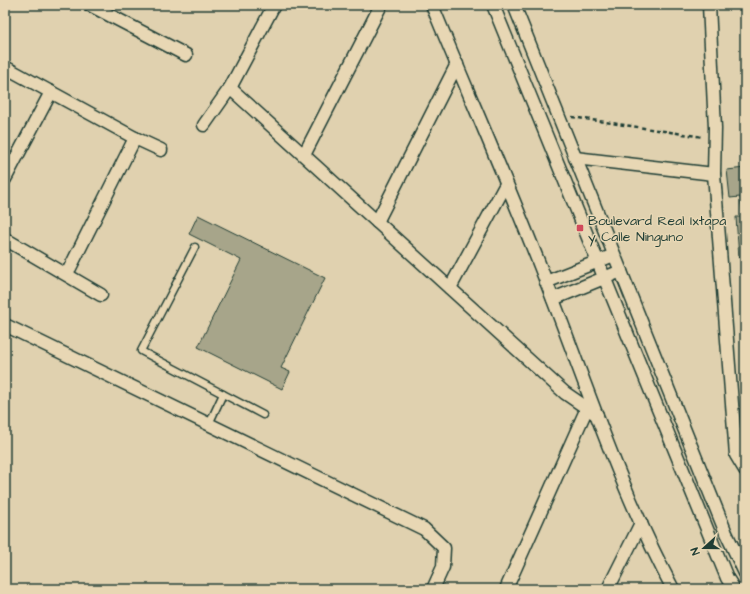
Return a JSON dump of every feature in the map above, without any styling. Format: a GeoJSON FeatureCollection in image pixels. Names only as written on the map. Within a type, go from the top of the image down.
{"type":"FeatureCollection","features":[{"type":"Feature","properties":{"kind":"street"},"geometry":{"type":"LineString","coordinates":[[90,5],[186,55]]}},
{"type":"Feature","properties":{"kind":"street"},"geometry":{"type":"LineString","coordinates":[[204,125],[230,88],[274,5]]}},
{"type":"Feature","properties":{"kind":"street"},"geometry":{"type":"LineString","coordinates":[[304,155],[381,5]]}},
{"type":"Feature","properties":{"kind":"street"},"geometry":{"type":"LineString","coordinates":[[432,5],[553,299],[640,523],[652,550],[673,589]]}},
{"type":"Feature","properties":{"kind":"street"},"geometry":{"type":"LineString","coordinates":[[493,5],[727,578],[734,589]]}},
{"type":"Feature","properties":{"kind":"street"},"geometry":{"type":"LineString","coordinates":[[514,5],[726,533],[745,573]]}},
{"type":"Feature","properties":{"kind":"street"},"geometry":{"type":"LineString","coordinates":[[708,5],[714,138],[714,174],[736,455],[745,470]]}},
{"type":"Feature","properties":{"kind":"street"},"geometry":{"type":"LineString","coordinates":[[377,222],[456,64]]}},
{"type":"Feature","properties":{"kind":"street"},"geometry":{"type":"LineString","coordinates":[[5,67],[135,138],[162,150]]}},
{"type":"Feature","properties":{"kind":"street"},"geometry":{"type":"LineString","coordinates":[[230,88],[564,393],[597,415]]}},
{"type":"Feature","properties":{"kind":"street"},"geometry":{"type":"LineString","coordinates":[[5,179],[51,92]]}},
{"type":"Feature","properties":{"kind":"street"},"geometry":{"type":"LineString","coordinates":[[67,274],[135,138]]}},
{"type":"Feature","properties":{"kind":"street"},"geometry":{"type":"LineString","coordinates":[[575,158],[714,174]]}},
{"type":"Feature","properties":{"kind":"street"},"geometry":{"type":"LineString","coordinates":[[450,288],[506,184]]}},
{"type":"Feature","properties":{"kind":"street"},"geometry":{"type":"LineString","coordinates":[[5,239],[101,295]]}},
{"type":"Feature","properties":{"kind":"street"},"geometry":{"type":"LineString","coordinates":[[546,282],[614,255]]}},
{"type":"Feature","properties":{"kind":"street"},"geometry":{"type":"LineString","coordinates":[[553,299],[621,271]]}},
{"type":"Feature","properties":{"kind":"street"},"geometry":{"type":"LineString","coordinates":[[5,325],[424,529],[444,548],[443,568],[433,589]]}},
{"type":"Feature","properties":{"kind":"street"},"geometry":{"type":"LineString","coordinates":[[506,589],[587,408]]}},
{"type":"Feature","properties":{"kind":"street"},"geometry":{"type":"LineString","coordinates":[[608,589],[640,523]]}},
{"type":"Feature","properties":{"kind":"lane"},"geometry":{"type":"LineString","coordinates":[[195,247],[141,351],[263,415]]}},
{"type":"Feature","properties":{"kind":"lane"},"geometry":{"type":"LineString","coordinates":[[209,424],[223,394]]}},
{"type":"Feature","properties":{"kind":"path"},"geometry":{"type":"LineString","coordinates":[[558,115],[714,138]]}},
{"type":"Feature","properties":{"kind":"building"},"geometry":{"type":"Polygon","coordinates":[[[745,168],[745,257],[739,258],[736,217],[743,217],[740,197],[730,198],[727,170],[745,168]]]}},
{"type":"Feature","properties":{"kind":"building"},"geometry":{"type":"Polygon","coordinates":[[[198,215],[325,278],[281,368],[290,372],[282,389],[198,347],[241,260],[189,234],[198,215]]]}},
{"type":"Feature","properties":{"kind":"place","name":"Boulevard Real Ixtapa y Calle Ninguno"},"geometry":{"type":"Point","coordinates":[580,228]}}]}
